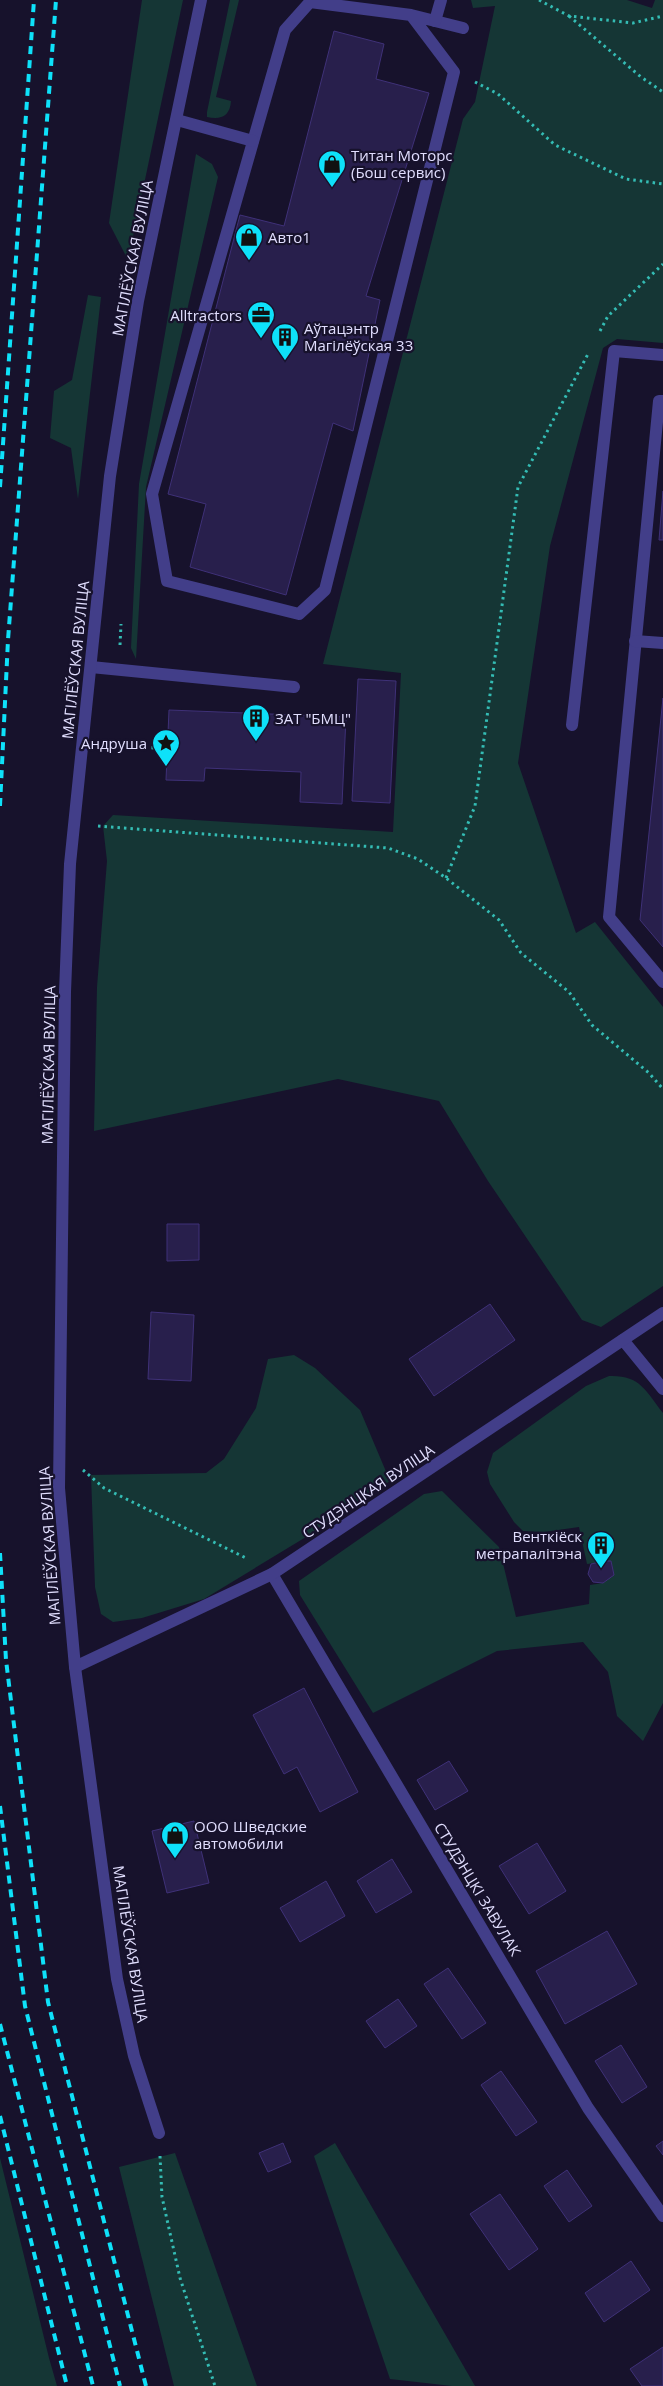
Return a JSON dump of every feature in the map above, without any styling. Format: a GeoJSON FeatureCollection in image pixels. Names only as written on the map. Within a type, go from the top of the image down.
{"type":"FeatureCollection","features":[{"type":"Feature","properties":{"kind":"street","name":"МАГІЛЁЎСКАЯ ВУЛІЦА"},"geometry":{"type":"LineString","coordinates":[[159,2133],[134,2056],[117,1980],[75,1667],[59,1488],[65,992],[70,864],[110,476],[138,301],[201,0]]}},
{"type":"Feature","properties":{"kind":"street"},"geometry":{"type":"LineString","coordinates":[[435,20],[441,0]]}},
{"type":"Feature","properties":{"kind":"street"},"geometry":{"type":"LineString","coordinates":[[411,15],[454,72],[325,590],[299,614],[167,581],[152,494],[285,30],[310,2],[411,15],[463,28]]}},
{"type":"Feature","properties":{"kind":"street"},"geometry":{"type":"LineString","coordinates":[[177,120],[254,142]]}},
{"type":"Feature","properties":{"kind":"street"},"geometry":{"type":"LineString","coordinates":[[572,725],[614,350],[663,354]]}},
{"type":"Feature","properties":{"kind":"street"},"geometry":{"type":"LineString","coordinates":[[663,401],[659,401],[609,917],[663,982]]}},
{"type":"Feature","properties":{"kind":"street"},"geometry":{"type":"LineString","coordinates":[[635,641],[663,643]]}},
{"type":"Feature","properties":{"kind":"street"},"geometry":{"type":"LineString","coordinates":[[91,668],[294,687]]}},
{"type":"Feature","properties":{"kind":"street","name":"СТУДЭНЦКАЯ ВУЛІЦА"},"geometry":{"type":"LineString","coordinates":[[75,1667],[272,1574],[663,1313]]}},
{"type":"Feature","properties":{"kind":"street"},"geometry":{"type":"LineString","coordinates":[[623,1340],[663,1389]]}},
{"type":"Feature","properties":{"kind":"street","name":"СТУДЭНЦКІ ЗАВУЛАК"},"geometry":{"type":"LineString","coordinates":[[272,1574],[588,2108],[663,2216]]}},
{"type":"Feature","properties":{"kind":"path"},"geometry":{"type":"LineString","coordinates":[[539,0],[569,16],[641,77],[663,92]]}},
{"type":"Feature","properties":{"kind":"path"},"geometry":{"type":"LineString","coordinates":[[569,16],[633,23],[663,16]]}},
{"type":"Feature","properties":{"kind":"path"},"geometry":{"type":"LineString","coordinates":[[454,72],[498,94],[555,145],[626,179],[663,184]]}},
{"type":"Feature","properties":{"kind":"path"},"geometry":{"type":"LineString","coordinates":[[599,333],[608,316],[663,264]]}},
{"type":"Feature","properties":{"kind":"path"},"geometry":{"type":"LineString","coordinates":[[446,878],[475,806],[518,487],[590,350]]}},
{"type":"Feature","properties":{"kind":"path"},"geometry":{"type":"LineString","coordinates":[[118,670],[122,621]]}},
{"type":"Feature","properties":{"kind":"path"},"geometry":{"type":"LineString","coordinates":[[100,745],[157,748]]}},
{"type":"Feature","properties":{"kind":"path"},"geometry":{"type":"LineString","coordinates":[[93,825],[388,848],[418,858],[499,920],[521,954],[569,992],[592,1025],[649,1073],[663,1089]]}},
{"type":"Feature","properties":{"kind":"path"},"geometry":{"type":"LineString","coordinates":[[82,1468],[104,1488],[245,1557],[272,1574]]}},
{"type":"Feature","properties":{"kind":"path"},"geometry":{"type":"LineString","coordinates":[[159,2133],[162,2197],[180,2278],[216,2386]]}},
{"type":"Feature","properties":{"kind":"green space"},"geometry":{"type":"Polygon","coordinates":[[[142,0],[183,0],[128,260],[109,223],[142,0]]]}},
{"type":"Feature","properties":{"kind":"green space"},"geometry":{"type":"Polygon","coordinates":[[[230,0],[239,0],[216,97],[231,101],[229,111],[223,116],[216,118],[207,117],[207,112],[230,0]]]}},
{"type":"Feature","properties":{"kind":"green space"},"geometry":{"type":"Polygon","coordinates":[[[471,0],[627,0],[652,8],[655,0],[663,0],[663,343],[617,339],[603,348],[550,546],[518,763],[576,933],[595,922],[663,1007],[663,1286],[601,1327],[582,1320],[488,1181],[439,1101],[338,1079],[94,1131],[97,987],[107,861],[103,826],[113,815],[393,832],[401,673],[323,664],[463,119],[475,102],[495,6],[473,8],[471,0]]]}},
{"type":"Feature","properties":{"kind":"green space"},"geometry":{"type":"Polygon","coordinates":[[[196,154],[212,164],[218,177],[146,487],[136,659],[131,648],[139,484],[196,154]]]}},
{"type":"Feature","properties":{"kind":"green space"},"geometry":{"type":"Polygon","coordinates":[[[88,295],[101,297],[78,499],[71,448],[50,438],[54,391],[72,380],[88,295]]]}},
{"type":"Feature","properties":{"kind":"green space"},"geometry":{"type":"Polygon","coordinates":[[[294,1355],[315,1368],[360,1410],[390,1481],[306,1537],[204,1599],[142,1618],[113,1622],[101,1614],[95,1587],[91,1475],[206,1473],[224,1459],[256,1408],[268,1359],[294,1355]]]}},
{"type":"Feature","properties":{"kind":"green space"},"geometry":{"type":"Polygon","coordinates":[[[609,1376],[619,1376],[635,1381],[646,1391],[663,1413],[663,1703],[643,1741],[617,1716],[608,1672],[583,1642],[497,1651],[373,1713],[300,1595],[299,1581],[424,1494],[442,1491],[499,1547],[516,1617],[589,1604],[590,1585],[603,1583],[614,1575],[611,1561],[587,1564],[579,1527],[544,1532],[523,1531],[514,1522],[490,1484],[487,1472],[493,1453],[586,1386],[609,1376]]]}},
{"type":"Feature","properties":{"kind":"green space"},"geometry":{"type":"Polygon","coordinates":[[[335,2143],[475,2386],[452,2386],[390,2379],[314,2156],[335,2143]]]}},
{"type":"Feature","properties":{"kind":"green space"},"geometry":{"type":"Polygon","coordinates":[[[175,2153],[257,2386],[174,2386],[119,2167],[175,2153]]]}},
{"type":"Feature","properties":{"kind":"green space"},"geometry":{"type":"Polygon","coordinates":[[[0,2158],[49,2358],[57,2386],[0,2386],[0,2158]]]}},
{"type":"Feature","properties":{"kind":"building","name":"Аўтацэнтр Магілёўская 33"},"geometry":{"type":"Polygon","coordinates":[[[334,31],[384,44],[376,79],[429,93],[366,296],[380,300],[353,431],[333,423],[286,595],[190,567],[206,504],[168,494],[240,215],[284,226],[334,31]]]}},
{"type":"Feature","properties":{"kind":"building"},"geometry":{"type":"Polygon","coordinates":[[[663,491],[663,540],[659,540],[663,491]]]}},
{"type":"Feature","properties":{"kind":"building"},"geometry":{"type":"Polygon","coordinates":[[[358,679],[396,681],[390,803],[352,801],[358,679]]]}},
{"type":"Feature","properties":{"kind":"building"},"geometry":{"type":"Polygon","coordinates":[[[663,698],[663,947],[640,920],[663,698]]]}},
{"type":"Feature","properties":{"kind":"building","name":"ЗАТ \"БМЦ\""},"geometry":{"type":"Polygon","coordinates":[[[169,710],[346,717],[342,804],[300,802],[301,772],[205,768],[204,781],[166,780],[169,710]]]}},
{"type":"Feature","properties":{"kind":"building"},"geometry":{"type":"Polygon","coordinates":[[[167,1224],[199,1224],[199,1260],[167,1261],[167,1224]]]}},
{"type":"Feature","properties":{"kind":"building"},"geometry":{"type":"Polygon","coordinates":[[[490,1304],[515,1340],[434,1396],[409,1359],[490,1304]]]}},
{"type":"Feature","properties":{"kind":"building"},"geometry":{"type":"Polygon","coordinates":[[[151,1312],[194,1315],[191,1381],[148,1379],[151,1312]]]}},
{"type":"Feature","properties":{"kind":"building","name":"Венткіёск метрапалітэна"},"geometry":{"type":"Polygon","coordinates":[[[611,1561],[614,1575],[603,1583],[593,1582],[588,1574],[591,1564],[611,1561]]]}},
{"type":"Feature","properties":{"kind":"building"},"geometry":{"type":"Polygon","coordinates":[[[304,1688],[358,1792],[320,1812],[297,1767],[284,1774],[253,1715],[304,1688]]]}},
{"type":"Feature","properties":{"kind":"building"},"geometry":{"type":"Polygon","coordinates":[[[449,1761],[468,1791],[435,1810],[417,1780],[449,1761]]]}},
{"type":"Feature","properties":{"kind":"building"},"geometry":{"type":"Polygon","coordinates":[[[194,1821],[209,1883],[167,1893],[152,1831],[194,1821]]]}},
{"type":"Feature","properties":{"kind":"building"},"geometry":{"type":"Polygon","coordinates":[[[537,1843],[566,1891],[529,1914],[499,1866],[537,1843]]]}},
{"type":"Feature","properties":{"kind":"building"},"geometry":{"type":"Polygon","coordinates":[[[392,1859],[412,1892],[376,1913],[357,1881],[392,1859]]]}},
{"type":"Feature","properties":{"kind":"building"},"geometry":{"type":"Polygon","coordinates":[[[326,1881],[345,1916],[300,1942],[280,1908],[326,1881]]]}},
{"type":"Feature","properties":{"kind":"building"},"geometry":{"type":"Polygon","coordinates":[[[607,1931],[637,1984],[565,2024],[536,1971],[607,1931]]]}},
{"type":"Feature","properties":{"kind":"building"},"geometry":{"type":"Polygon","coordinates":[[[448,1968],[486,2023],[462,2039],[424,1984],[448,1968]]]}},
{"type":"Feature","properties":{"kind":"building"},"geometry":{"type":"Polygon","coordinates":[[[398,1999],[417,2026],[385,2048],[366,2021],[398,1999]]]}},
{"type":"Feature","properties":{"kind":"building"},"geometry":{"type":"Polygon","coordinates":[[[621,2045],[647,2087],[622,2103],[595,2061],[621,2045]]]}},
{"type":"Feature","properties":{"kind":"building"},"geometry":{"type":"Polygon","coordinates":[[[501,2071],[537,2122],[516,2136],[481,2085],[501,2071]]]}},
{"type":"Feature","properties":{"kind":"building"},"geometry":{"type":"Polygon","coordinates":[[[663,2141],[663,2155],[656,2146],[663,2141]]]}},
{"type":"Feature","properties":{"kind":"building"},"geometry":{"type":"Polygon","coordinates":[[[283,2143],[291,2162],[268,2172],[259,2153],[283,2143]]]}},
{"type":"Feature","properties":{"kind":"building"},"geometry":{"type":"Polygon","coordinates":[[[567,2170],[592,2206],[569,2222],[544,2186],[567,2170]]]}},
{"type":"Feature","properties":{"kind":"building"},"geometry":{"type":"Polygon","coordinates":[[[500,2194],[538,2249],[509,2270],[470,2214],[500,2194]]]}},
{"type":"Feature","properties":{"kind":"building"},"geometry":{"type":"Polygon","coordinates":[[[631,2261],[650,2290],[604,2322],[585,2293],[631,2261]]]}},
{"type":"Feature","properties":{"kind":"building"},"geometry":{"type":"Polygon","coordinates":[[[663,2347],[663,2386],[642,2386],[630,2369],[663,2347]]]}},
{"type":"Feature","properties":{"kind":"railway"},"geometry":{"type":"LineString","coordinates":[[0,487],[34,0]]}},
{"type":"Feature","properties":{"kind":"railway"},"geometry":{"type":"LineString","coordinates":[[0,806],[8,640],[56,0]]}},
{"type":"Feature","properties":{"kind":"railway"},"geometry":{"type":"LineString","coordinates":[[0,1553],[6,1660],[48,2002],[146,2386]]}},
{"type":"Feature","properties":{"kind":"railway"},"geometry":{"type":"LineString","coordinates":[[0,1806],[25,2006],[120,2386]]}},
{"type":"Feature","properties":{"kind":"railway"},"geometry":{"type":"LineString","coordinates":[[0,2024],[93,2386]]}},
{"type":"Feature","properties":{"kind":"railway"},"geometry":{"type":"LineString","coordinates":[[0,2116],[67,2386]]}},
{"type":"Feature","properties":{"kind":"place","name":"Титан Моторс (Бош сервис)"},"geometry":{"type":"Point","coordinates":[332,188]}},
{"type":"Feature","properties":{"kind":"place","name":"Авто1"},"geometry":{"type":"Point","coordinates":[249,261]}},
{"type":"Feature","properties":{"kind":"place","name":"Alltractors"},"geometry":{"type":"Point","coordinates":[261,339]}},
{"type":"Feature","properties":{"kind":"place","name":"Аўтацэнтр Магілёўская 33"},"geometry":{"type":"Point","coordinates":[285,361]}},
{"type":"Feature","properties":{"kind":"place","name":"ЗАТ \"БМЦ\""},"geometry":{"type":"Point","coordinates":[256,742]}},
{"type":"Feature","properties":{"kind":"place","name":"Андруша"},"geometry":{"type":"Point","coordinates":[166,767]}},
{"type":"Feature","properties":{"kind":"place","name":"Венткіёск метрапалітэна"},"geometry":{"type":"Point","coordinates":[601,1569]}},
{"type":"Feature","properties":{"kind":"place","name":"ООО Шведские автомобили"},"geometry":{"type":"Point","coordinates":[175,1859]}}]}
